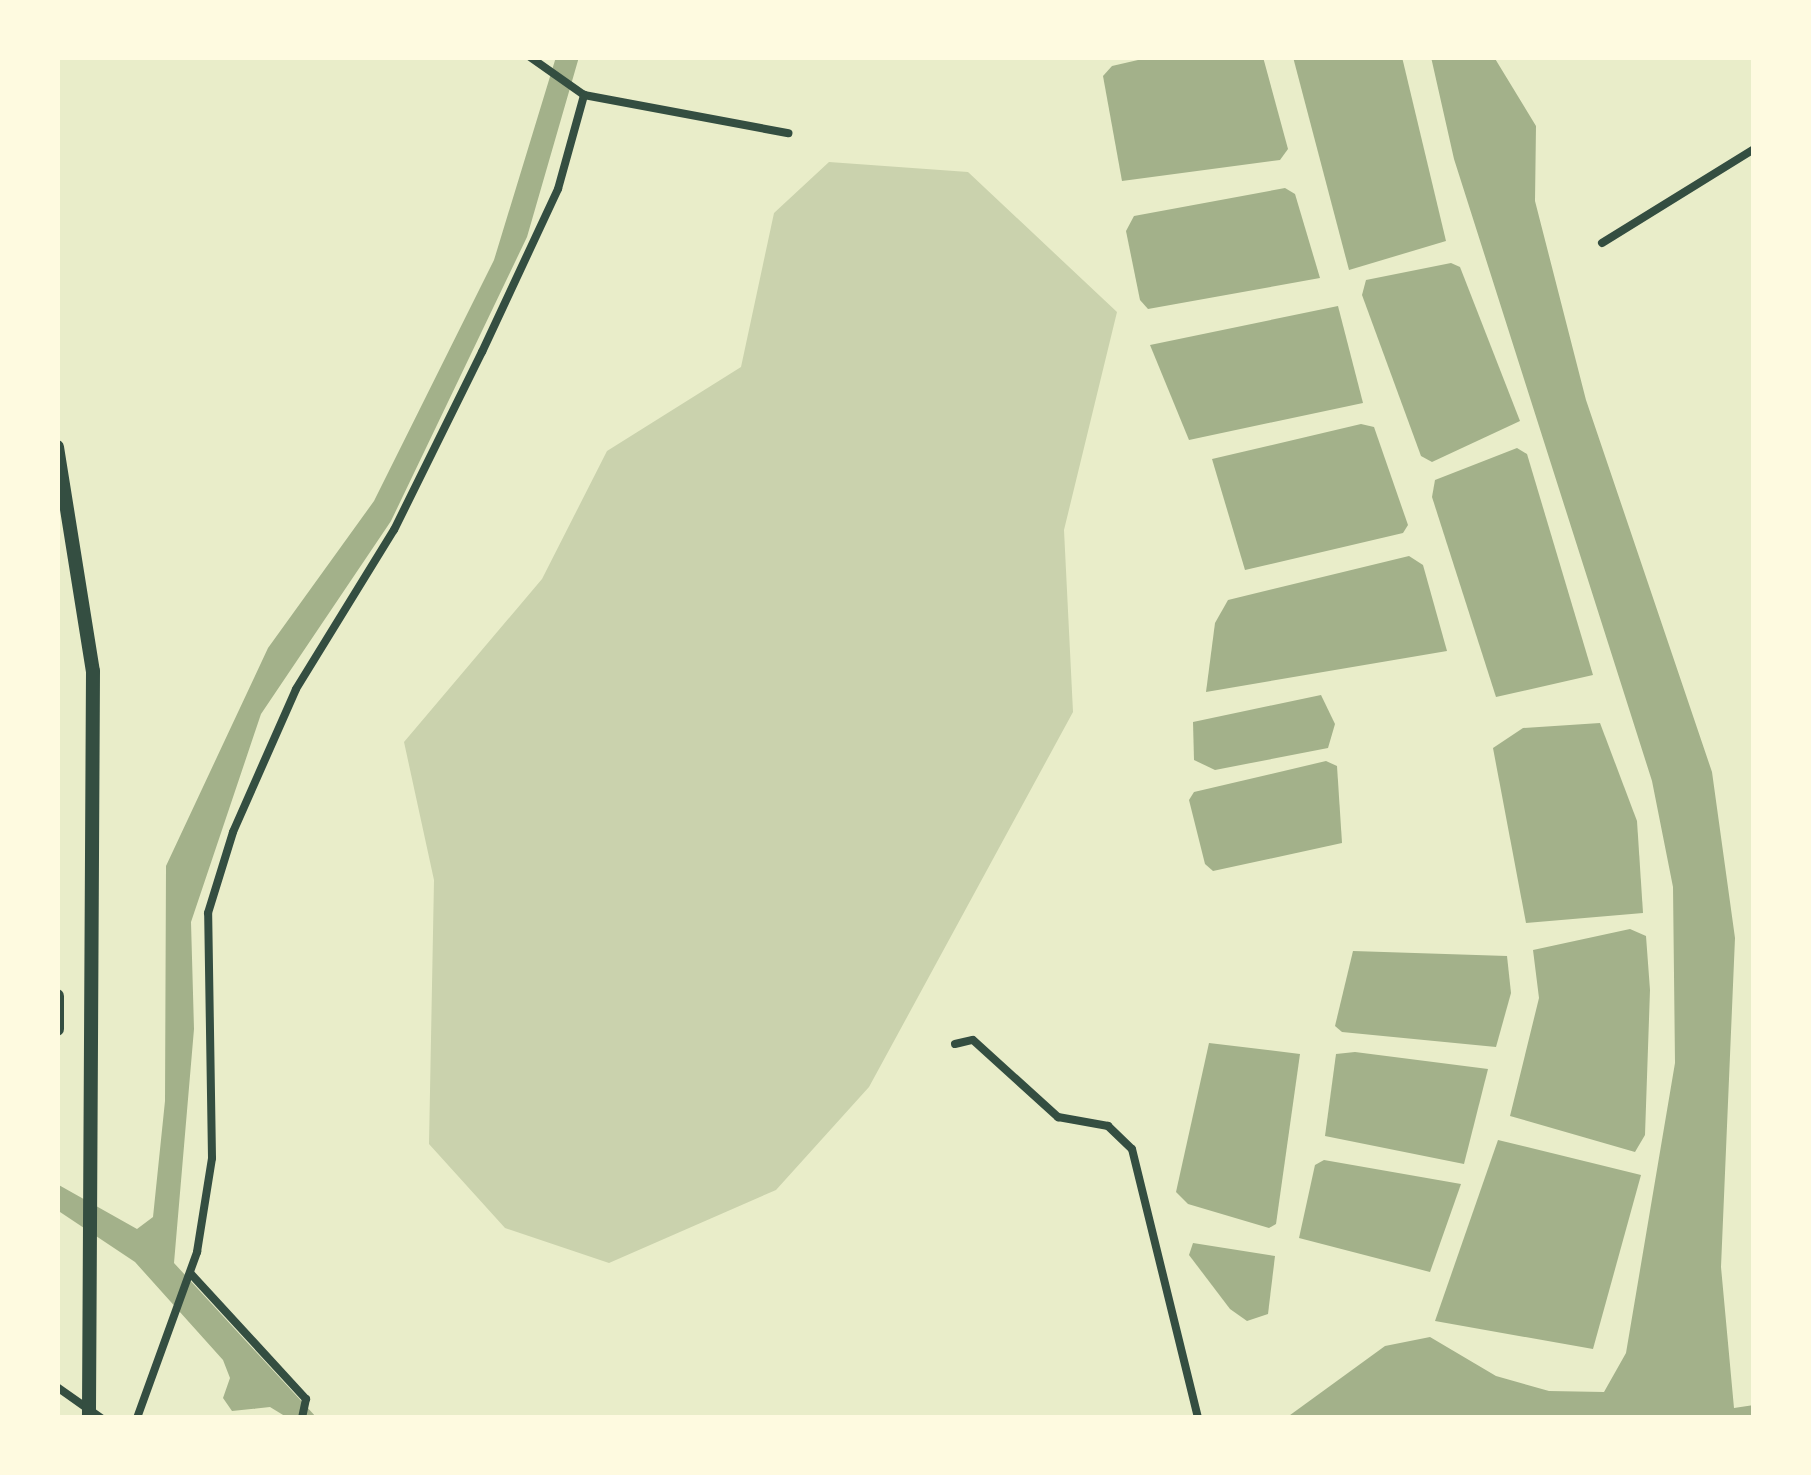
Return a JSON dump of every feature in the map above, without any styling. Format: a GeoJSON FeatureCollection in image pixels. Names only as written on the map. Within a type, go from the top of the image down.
{"type":"FeatureCollection","features":[{"type":"Feature","properties":{"kind":"highway"},"geometry":{"type":"LineString","coordinates":[[57,447],[93,671],[97,1028],[89,1418]]}},
{"type":"Feature","properties":{"kind":"highway"},"geometry":{"type":"LineString","coordinates":[[57,997],[57,1029]]}},
{"type":"Feature","properties":{"kind":"street"},"geometry":{"type":"LineString","coordinates":[[531,58],[584,94],[788,133]]}},
{"type":"Feature","properties":{"kind":"street"},"geometry":{"type":"LineString","coordinates":[[136,1418],[191,1274],[212,1158],[208,913],[233,832],[296,689],[394,530],[492,332],[558,189],[584,94]]}},
{"type":"Feature","properties":{"kind":"street"},"geometry":{"type":"LineString","coordinates":[[1602,243],[1754,149]]}},
{"type":"Feature","properties":{"kind":"street"},"geometry":{"type":"LineString","coordinates":[[955,1044],[973,1040],[1058,1117],[1108,1126],[1132,1149],[1198,1418]]}},
{"type":"Feature","properties":{"kind":"street"},"geometry":{"type":"LineString","coordinates":[[191,1274],[306,1399],[302,1418]]}},
{"type":"Feature","properties":{"kind":"street"},"geometry":{"type":"LineString","coordinates":[[57,1387],[101,1418]]}},
{"type":"Feature","properties":{"kind":"shaded area"},"geometry":{"type":"Polygon","coordinates":[[[556,57],[579,57],[527,237],[391,521],[261,714],[191,922],[194,1029],[174,1263],[317,1418],[288,1418],[270,1407],[232,1411],[223,1398],[230,1378],[223,1360],[135,1262],[57,1210],[57,1184],[137,1229],[153,1217],[165,1101],[166,866],[268,648],[374,501],[494,260],[556,57]]]}},
{"type":"Feature","properties":{"kind":"shaded area"},"geometry":{"type":"Polygon","coordinates":[[[1151,57],[1263,57],[1288,149],[1280,160],[1122,181],[1103,76],[1112,66],[1151,57]]]}},
{"type":"Feature","properties":{"kind":"shaded area"},"geometry":{"type":"Polygon","coordinates":[[[1293,57],[1402,57],[1446,241],[1349,270],[1293,57]]]}},
{"type":"Feature","properties":{"kind":"shaded area"},"geometry":{"type":"Polygon","coordinates":[[[1431,57],[1494,57],[1536,126],[1535,201],[1586,400],[1712,772],[1735,938],[1721,1267],[1734,1408],[1754,1405],[1754,1418],[1286,1418],[1385,1346],[1430,1337],[1496,1376],[1549,1391],[1604,1392],[1626,1353],[1675,1063],[1673,887],[1652,781],[1454,159],[1431,57]]]}},
{"type":"Feature","properties":{"kind":"shaded area"},"geometry":{"type":"Polygon","coordinates":[[[829,162],[968,172],[1117,312],[1064,530],[1073,712],[869,1087],[776,1190],[609,1263],[505,1228],[429,1144],[434,880],[404,742],[542,579],[607,451],[741,367],[774,213],[829,162]]]}},
{"type":"Feature","properties":{"kind":"shaded area"},"geometry":{"type":"Polygon","coordinates":[[[1285,188],[1295,194],[1320,278],[1148,309],[1140,300],[1126,231],[1134,216],[1285,188]]]}},
{"type":"Feature","properties":{"kind":"shaded area"},"geometry":{"type":"Polygon","coordinates":[[[1451,263],[1460,267],[1520,421],[1432,462],[1421,456],[1362,295],[1366,280],[1451,263]]]}},
{"type":"Feature","properties":{"kind":"shaded area"},"geometry":{"type":"Polygon","coordinates":[[[1338,306],[1363,403],[1189,440],[1150,345],[1338,306]]]}},
{"type":"Feature","properties":{"kind":"shaded area"},"geometry":{"type":"Polygon","coordinates":[[[1361,424],[1374,427],[1408,525],[1403,533],[1245,570],[1212,459],[1361,424]]]}},
{"type":"Feature","properties":{"kind":"shaded area"},"geometry":{"type":"Polygon","coordinates":[[[1517,448],[1527,454],[1593,675],[1496,697],[1432,497],[1435,480],[1517,448]]]}},
{"type":"Feature","properties":{"kind":"shaded area"},"geometry":{"type":"Polygon","coordinates":[[[1409,556],[1423,565],[1447,651],[1206,692],[1215,623],[1228,600],[1409,556]]]}},
{"type":"Feature","properties":{"kind":"shaded area"},"geometry":{"type":"Polygon","coordinates":[[[1321,695],[1335,724],[1328,748],[1215,770],[1194,760],[1193,722],[1321,695]]]}},
{"type":"Feature","properties":{"kind":"shaded area"},"geometry":{"type":"Polygon","coordinates":[[[1600,723],[1637,821],[1643,913],[1526,923],[1493,748],[1523,728],[1600,723]]]}},
{"type":"Feature","properties":{"kind":"shaded area"},"geometry":{"type":"Polygon","coordinates":[[[1326,761],[1337,766],[1342,843],[1213,871],[1205,864],[1189,800],[1194,792],[1326,761]]]}},
{"type":"Feature","properties":{"kind":"shaded area"},"geometry":{"type":"Polygon","coordinates":[[[1630,929],[1646,936],[1650,990],[1645,1135],[1635,1152],[1510,1116],[1539,998],[1533,950],[1630,929]]]}},
{"type":"Feature","properties":{"kind":"shaded area"},"geometry":{"type":"Polygon","coordinates":[[[1353,951],[1507,956],[1511,993],[1496,1047],[1342,1032],[1335,1026],[1353,951]]]}},
{"type":"Feature","properties":{"kind":"shaded area"},"geometry":{"type":"Polygon","coordinates":[[[1209,1043],[1300,1054],[1276,1224],[1269,1228],[1188,1204],[1176,1192],[1209,1043]]]}},
{"type":"Feature","properties":{"kind":"shaded area"},"geometry":{"type":"Polygon","coordinates":[[[1355,1052],[1488,1069],[1464,1164],[1325,1136],[1336,1054],[1355,1052]]]}},
{"type":"Feature","properties":{"kind":"shaded area"},"geometry":{"type":"Polygon","coordinates":[[[1498,1140],[1641,1175],[1593,1349],[1435,1321],[1498,1140]]]}},
{"type":"Feature","properties":{"kind":"shaded area"},"geometry":{"type":"Polygon","coordinates":[[[1324,1160],[1461,1184],[1430,1272],[1299,1238],[1315,1165],[1324,1160]]]}},
{"type":"Feature","properties":{"kind":"shaded area"},"geometry":{"type":"Polygon","coordinates":[[[1193,1243],[1275,1256],[1268,1314],[1247,1321],[1230,1309],[1189,1255],[1193,1243]]]}}]}
